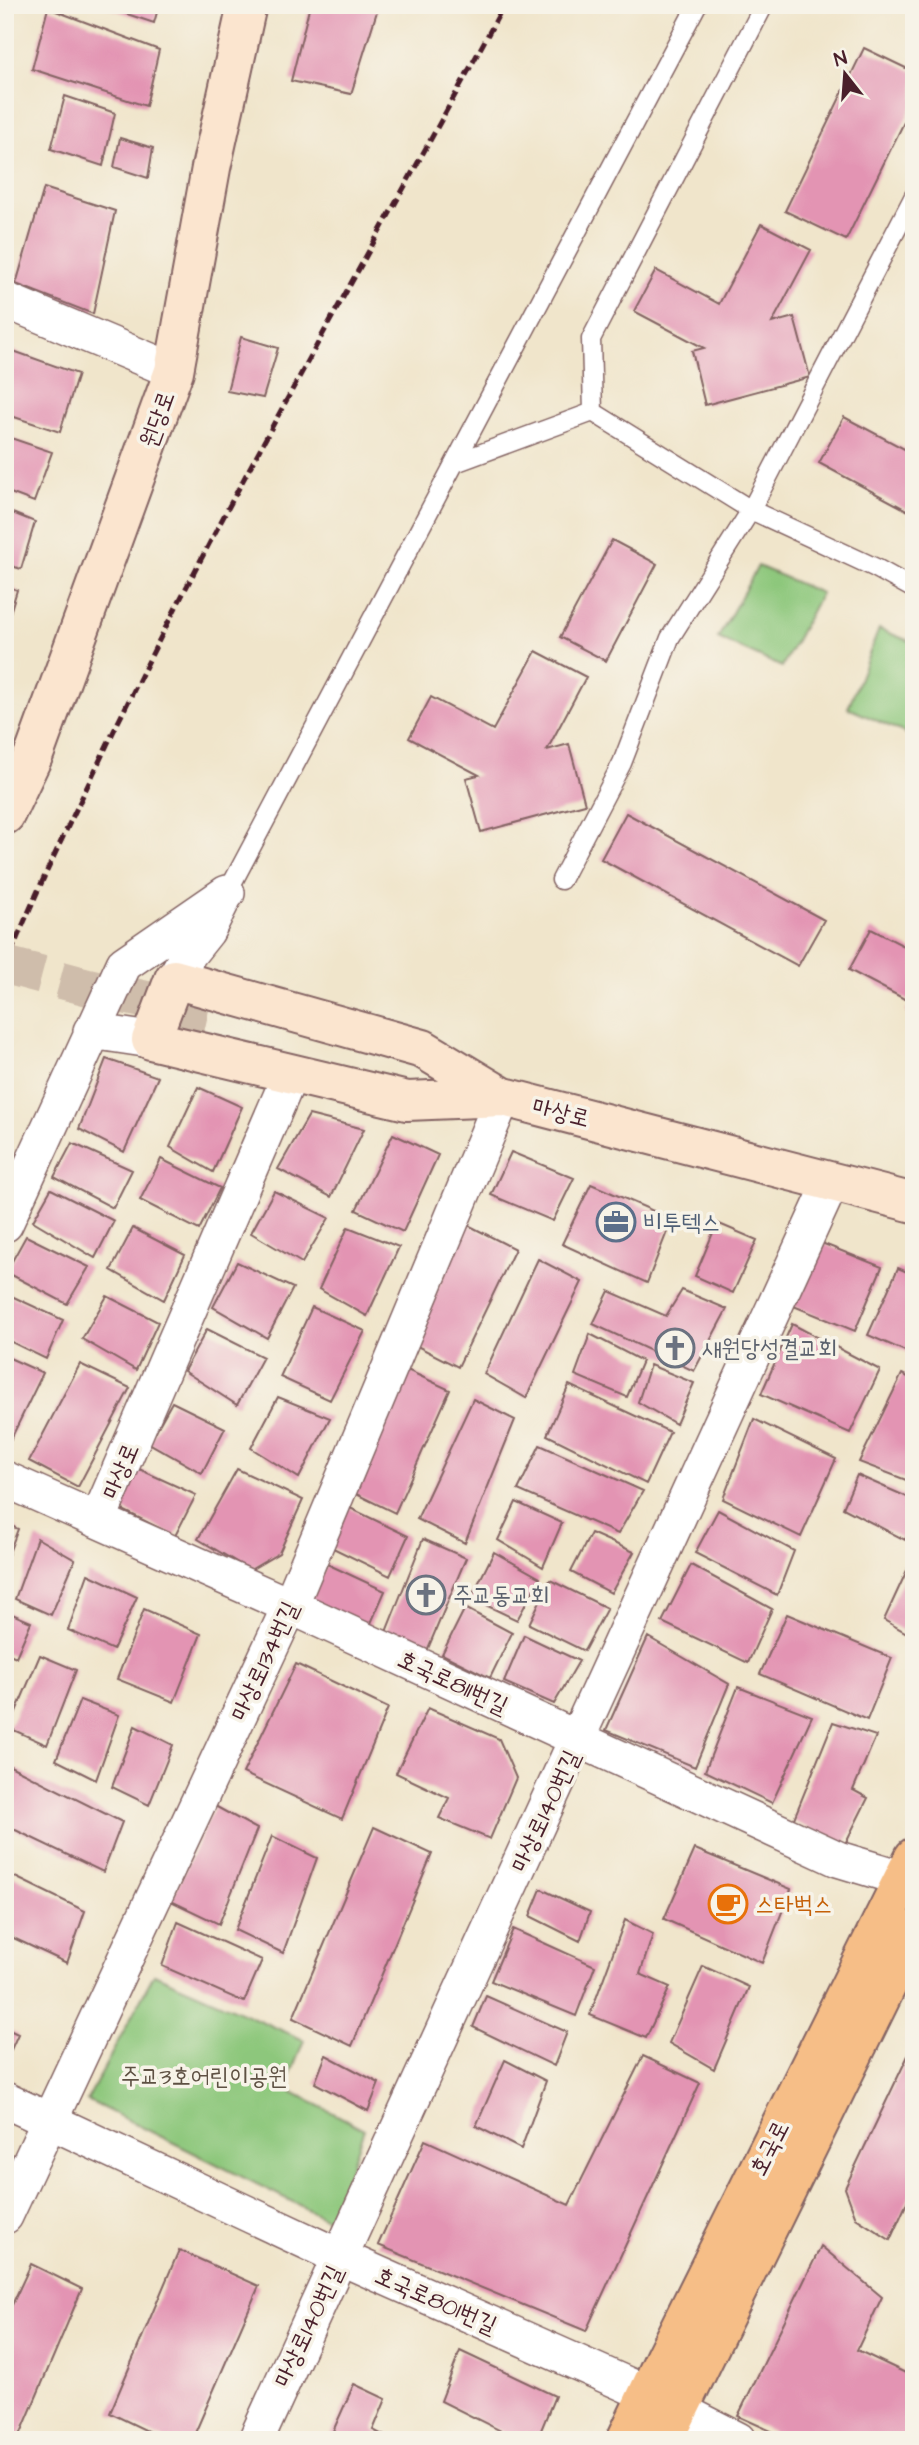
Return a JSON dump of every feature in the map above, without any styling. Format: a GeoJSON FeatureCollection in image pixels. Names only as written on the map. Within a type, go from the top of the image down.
{"type":"FeatureCollection","features":[{"type":"Feature","properties":{"kind":"main road","name":"호국로"},"geometry":{"type":"LineString","coordinates":[[663,2414],[910,1872]]}},
{"type":"Feature","properties":{"kind":"main road","name":"호국로"},"geometry":{"type":"LineString","coordinates":[[626,2440],[663,2414],[914,1930]]}},
{"type":"Feature","properties":{"kind":"street","name":"원당로"},"geometry":{"type":"LineString","coordinates":[[5,815],[35,751],[174,371],[211,168],[247,5]]}},
{"type":"Feature","properties":{"kind":"street"},"geometry":{"type":"LineString","coordinates":[[5,300],[174,371]]}},
{"type":"Feature","properties":{"kind":"street"},"geometry":{"type":"LineString","coordinates":[[152,1040],[174,979],[187,956],[207,931],[227,893]]}},
{"type":"Feature","properties":{"kind":"street"},"geometry":{"type":"LineString","coordinates":[[5,1224],[91,1031],[124,964],[227,893]]}},
{"type":"Feature","properties":{"kind":"street"},"geometry":{"type":"LineString","coordinates":[[174,979],[423,1049],[503,1097]]}},
{"type":"Feature","properties":{"kind":"street","name":"마상로"},"geometry":{"type":"LineString","coordinates":[[209,1014],[503,1097],[914,1203]]}},
{"type":"Feature","properties":{"kind":"street"},"geometry":{"type":"LineString","coordinates":[[91,1031],[152,1040],[407,1101],[503,1097]]}},
{"type":"Feature","properties":{"kind":"street","name":"마상로"},"geometry":{"type":"LineString","coordinates":[[99,1520],[291,1073]]}},
{"type":"Feature","properties":{"kind":"street","name":"마상로134번길"},"geometry":{"type":"LineString","coordinates":[[5,2216],[290,1606],[503,1097]]}},
{"type":"Feature","properties":{"kind":"street","name":"마상로140번길"},"geometry":{"type":"LineString","coordinates":[[256,2440],[832,1181]]}},
{"type":"Feature","properties":{"kind":"street","name":"호국로811번길"},"geometry":{"type":"LineString","coordinates":[[5,1479],[290,1606],[838,1858],[910,1872]]}},
{"type":"Feature","properties":{"kind":"street","name":"호국로801번길"},"geometry":{"type":"LineString","coordinates":[[5,2100],[340,2257],[663,2414],[738,2440]]}},
{"type":"Feature","properties":{"kind":"lane"},"geometry":{"type":"LineString","coordinates":[[227,893],[697,5]]}},
{"type":"Feature","properties":{"kind":"lane"},"geometry":{"type":"LineString","coordinates":[[593,412],[591,338],[764,5]]}},
{"type":"Feature","properties":{"kind":"lane"},"geometry":{"type":"LineString","coordinates":[[561,880],[622,763],[670,638],[751,510],[914,196]]}},
{"type":"Feature","properties":{"kind":"lane"},"geometry":{"type":"LineString","coordinates":[[455,463],[593,412]]}},
{"type":"Feature","properties":{"kind":"lane"},"geometry":{"type":"LineString","coordinates":[[593,412],[751,510],[876,568],[914,589]]}},
{"type":"Feature","properties":{"kind":"green space"},"geometry":{"type":"Polygon","coordinates":[[[758,566],[821,593],[782,667],[718,638],[758,566]]]}},
{"type":"Feature","properties":{"kind":"green space"},"geometry":{"type":"Polygon","coordinates":[[[879,629],[914,643],[914,719],[907,734],[848,708],[879,629]]]}},
{"type":"Feature","properties":{"kind":"green space","name":"주교3호어린이공원"},"geometry":{"type":"Polygon","coordinates":[[[154,1974],[304,2040],[285,2088],[364,2129],[331,2221],[87,2100],[154,1974]]]}},
{"type":"Feature","properties":{"kind":"building"},"geometry":{"type":"Polygon","coordinates":[[[100,5],[159,5],[154,23],[100,5]]]}},
{"type":"Feature","properties":{"kind":"building"},"geometry":{"type":"Polygon","coordinates":[[[310,5],[379,5],[351,94],[291,81],[310,5]]]}},
{"type":"Feature","properties":{"kind":"building"},"geometry":{"type":"Polygon","coordinates":[[[48,8],[159,50],[146,106],[32,69],[48,8]]]}},
{"type":"Feature","properties":{"kind":"building"},"geometry":{"type":"Polygon","coordinates":[[[864,48],[914,72],[914,102],[846,240],[785,211],[864,48]]]}},
{"type":"Feature","properties":{"kind":"building"},"geometry":{"type":"Polygon","coordinates":[[[65,96],[115,113],[103,166],[51,149],[65,96]]]}},
{"type":"Feature","properties":{"kind":"building"},"geometry":{"type":"Polygon","coordinates":[[[120,138],[153,148],[148,178],[114,167],[120,138]]]}},
{"type":"Feature","properties":{"kind":"building"},"geometry":{"type":"Polygon","coordinates":[[[44,188],[115,211],[93,314],[16,284],[44,188]]]}},
{"type":"Feature","properties":{"kind":"building"},"geometry":{"type":"Polygon","coordinates":[[[761,224],[811,250],[772,323],[794,317],[810,377],[705,405],[692,351],[704,348],[634,311],[656,270],[719,304],[761,224]]]}},
{"type":"Feature","properties":{"kind":"building"},"geometry":{"type":"Polygon","coordinates":[[[241,337],[278,348],[263,398],[227,391],[241,337]]]}},
{"type":"Feature","properties":{"kind":"building"},"geometry":{"type":"Polygon","coordinates":[[[5,348],[78,374],[60,432],[5,414],[5,348]]]}},
{"type":"Feature","properties":{"kind":"building"},"geometry":{"type":"Polygon","coordinates":[[[844,417],[914,454],[914,514],[819,463],[844,417]]]}},
{"type":"Feature","properties":{"kind":"building"},"geometry":{"type":"Polygon","coordinates":[[[5,436],[52,452],[34,502],[5,491],[5,436]]]}},
{"type":"Feature","properties":{"kind":"building"},"geometry":{"type":"Polygon","coordinates":[[[5,510],[35,522],[21,569],[5,564],[5,510]]]}},
{"type":"Feature","properties":{"kind":"building"},"geometry":{"type":"Polygon","coordinates":[[[612,540],[657,564],[606,661],[560,637],[612,540]]]}},
{"type":"Feature","properties":{"kind":"building"},"geometry":{"type":"Polygon","coordinates":[[[5,585],[17,590],[6,626],[5,626],[5,585]]]}},
{"type":"Feature","properties":{"kind":"building"},"geometry":{"type":"Polygon","coordinates":[[[536,651],[586,677],[547,750],[569,744],[585,804],[481,832],[466,778],[479,775],[409,738],[431,697],[493,730],[536,651]]]}},
{"type":"Feature","properties":{"kind":"building"},"geometry":{"type":"Polygon","coordinates":[[[626,813],[824,920],[798,966],[601,859],[626,813]]]}},
{"type":"Feature","properties":{"kind":"building"},"geometry":{"type":"Polygon","coordinates":[[[871,929],[914,951],[914,1004],[849,970],[871,929]]]}},
{"type":"Feature","properties":{"kind":"building"},"geometry":{"type":"Polygon","coordinates":[[[914,1008],[914,1034],[913,1034],[906,1010],[914,1008]]]}},
{"type":"Feature","properties":{"kind":"building"},"geometry":{"type":"Polygon","coordinates":[[[106,1059],[158,1077],[124,1152],[79,1129],[106,1059]]]}},
{"type":"Feature","properties":{"kind":"building"},"geometry":{"type":"Polygon","coordinates":[[[198,1087],[242,1107],[213,1172],[170,1147],[198,1087]]]}},
{"type":"Feature","properties":{"kind":"building"},"geometry":{"type":"Polygon","coordinates":[[[309,1115],[364,1129],[331,1197],[278,1169],[309,1115]]]}},
{"type":"Feature","properties":{"kind":"building"},"geometry":{"type":"Polygon","coordinates":[[[393,1134],[438,1155],[403,1232],[356,1210],[393,1134]]]}},
{"type":"Feature","properties":{"kind":"building"},"geometry":{"type":"Polygon","coordinates":[[[72,1143],[132,1170],[113,1208],[54,1177],[72,1143]]]}},
{"type":"Feature","properties":{"kind":"building"},"geometry":{"type":"Polygon","coordinates":[[[511,1152],[574,1178],[553,1221],[491,1195],[511,1152]]]}},
{"type":"Feature","properties":{"kind":"building"},"geometry":{"type":"Polygon","coordinates":[[[161,1159],[220,1188],[199,1230],[140,1200],[161,1159]]]}},
{"type":"Feature","properties":{"kind":"building"},"geometry":{"type":"Polygon","coordinates":[[[591,1184],[672,1219],[647,1283],[562,1244],[591,1184]]]}},
{"type":"Feature","properties":{"kind":"building"},"geometry":{"type":"Polygon","coordinates":[[[51,1189],[114,1221],[95,1258],[33,1221],[51,1189]]]}},
{"type":"Feature","properties":{"kind":"building"},"geometry":{"type":"Polygon","coordinates":[[[274,1191],[329,1218],[302,1263],[251,1233],[274,1191]]]}},
{"type":"Feature","properties":{"kind":"building"},"geometry":{"type":"Polygon","coordinates":[[[717,1223],[757,1240],[733,1293],[695,1276],[717,1223]]]}},
{"type":"Feature","properties":{"kind":"building"},"geometry":{"type":"Polygon","coordinates":[[[466,1224],[515,1249],[458,1367],[413,1344],[466,1224]]]}},
{"type":"Feature","properties":{"kind":"building"},"geometry":{"type":"Polygon","coordinates":[[[348,1227],[399,1247],[367,1316],[319,1289],[348,1227]]]}},
{"type":"Feature","properties":{"kind":"building"},"geometry":{"type":"Polygon","coordinates":[[[133,1228],[185,1255],[164,1300],[111,1270],[133,1228]]]}},
{"type":"Feature","properties":{"kind":"building"},"geometry":{"type":"Polygon","coordinates":[[[26,1236],[89,1267],[67,1304],[6,1272],[26,1236]]]}},
{"type":"Feature","properties":{"kind":"building"},"geometry":{"type":"Polygon","coordinates":[[[819,1242],[882,1267],[855,1331],[791,1305],[819,1242]]]}},
{"type":"Feature","properties":{"kind":"building"},"geometry":{"type":"Polygon","coordinates":[[[538,1259],[582,1282],[526,1398],[484,1374],[538,1259]]]}},
{"type":"Feature","properties":{"kind":"building"},"geometry":{"type":"Polygon","coordinates":[[[237,1262],[293,1288],[267,1338],[213,1307],[237,1262]]]}},
{"type":"Feature","properties":{"kind":"building"},"geometry":{"type":"Polygon","coordinates":[[[898,1268],[914,1275],[914,1355],[868,1335],[898,1268]]]}},
{"type":"Feature","properties":{"kind":"building","name":"새원당성결교회"},"geometry":{"type":"Polygon","coordinates":[[[682,1290],[727,1309],[694,1371],[593,1324],[609,1291],[666,1316],[682,1290]]]}},
{"type":"Feature","properties":{"kind":"building"},"geometry":{"type":"Polygon","coordinates":[[[5,1293],[63,1320],[46,1359],[5,1339],[5,1293]]]}},
{"type":"Feature","properties":{"kind":"building"},"geometry":{"type":"Polygon","coordinates":[[[107,1296],[158,1322],[136,1370],[82,1339],[107,1296]]]}},
{"type":"Feature","properties":{"kind":"building"},"geometry":{"type":"Polygon","coordinates":[[[312,1307],[365,1331],[330,1400],[280,1377],[312,1307]]]}},
{"type":"Feature","properties":{"kind":"building"},"geometry":{"type":"Polygon","coordinates":[[[792,1324],[880,1370],[850,1433],[761,1394],[792,1324]]]}},
{"type":"Feature","properties":{"kind":"building"},"geometry":{"type":"Polygon","coordinates":[[[207,1329],[263,1357],[237,1405],[184,1371],[207,1329]]]}},
{"type":"Feature","properties":{"kind":"building"},"geometry":{"type":"Polygon","coordinates":[[[590,1334],[642,1361],[627,1397],[575,1375],[590,1334]]]}},
{"type":"Feature","properties":{"kind":"building"},"geometry":{"type":"Polygon","coordinates":[[[5,1356],[43,1373],[9,1443],[5,1441],[5,1356]]]}},
{"type":"Feature","properties":{"kind":"building"},"geometry":{"type":"Polygon","coordinates":[[[80,1364],[130,1388],[78,1487],[29,1461],[80,1364]]]}},
{"type":"Feature","properties":{"kind":"building"},"geometry":{"type":"Polygon","coordinates":[[[650,1365],[694,1383],[676,1424],[638,1402],[650,1365]]]}},
{"type":"Feature","properties":{"kind":"building"},"geometry":{"type":"Polygon","coordinates":[[[405,1369],[450,1390],[395,1513],[352,1492],[405,1369]]]}},
{"type":"Feature","properties":{"kind":"building"},"geometry":{"type":"Polygon","coordinates":[[[902,1374],[914,1380],[914,1483],[859,1462],[902,1374]]]}},
{"type":"Feature","properties":{"kind":"building"},"geometry":{"type":"Polygon","coordinates":[[[569,1385],[670,1432],[646,1484],[547,1435],[569,1385]]]}},
{"type":"Feature","properties":{"kind":"building"},"geometry":{"type":"Polygon","coordinates":[[[278,1397],[330,1418],[299,1478],[251,1448],[278,1397]]]}},
{"type":"Feature","properties":{"kind":"building"},"geometry":{"type":"Polygon","coordinates":[[[473,1399],[515,1420],[465,1543],[417,1519],[473,1399]]]}},
{"type":"Feature","properties":{"kind":"building"},"geometry":{"type":"Polygon","coordinates":[[[172,1402],[225,1428],[202,1473],[149,1443],[172,1402]]]}},
{"type":"Feature","properties":{"kind":"building"},"geometry":{"type":"Polygon","coordinates":[[[754,1419],[836,1459],[801,1537],[723,1499],[754,1419]]]}},
{"type":"Feature","properties":{"kind":"building"},"geometry":{"type":"Polygon","coordinates":[[[540,1445],[643,1491],[618,1534],[518,1490],[540,1445]]]}},
{"type":"Feature","properties":{"kind":"building"},"geometry":{"type":"Polygon","coordinates":[[[139,1469],[196,1495],[175,1536],[119,1508],[139,1469]]]}},
{"type":"Feature","properties":{"kind":"building"},"geometry":{"type":"Polygon","coordinates":[[[237,1469],[303,1500],[279,1553],[250,1570],[198,1539],[237,1469]]]}},
{"type":"Feature","properties":{"kind":"building"},"geometry":{"type":"Polygon","coordinates":[[[857,1475],[914,1500],[914,1522],[905,1540],[843,1508],[857,1475]]]}},
{"type":"Feature","properties":{"kind":"building"},"geometry":{"type":"Polygon","coordinates":[[[516,1502],[562,1523],[543,1567],[498,1540],[516,1502]]]}},
{"type":"Feature","properties":{"kind":"building"},"geometry":{"type":"Polygon","coordinates":[[[348,1507],[408,1536],[390,1576],[329,1546],[348,1507]]]}},
{"type":"Feature","properties":{"kind":"building"},"geometry":{"type":"Polygon","coordinates":[[[718,1510],[794,1551],[777,1595],[695,1553],[718,1510]]]}},
{"type":"Feature","properties":{"kind":"building"},"geometry":{"type":"Polygon","coordinates":[[[5,1523],[18,1529],[5,1563],[5,1523]]]}},
{"type":"Feature","properties":{"kind":"building"},"geometry":{"type":"Polygon","coordinates":[[[591,1533],[634,1552],[611,1593],[571,1572],[591,1533]]]}},
{"type":"Feature","properties":{"kind":"building"},"geometry":{"type":"Polygon","coordinates":[[[37,1538],[75,1560],[51,1615],[15,1599],[37,1538]]]}},
{"type":"Feature","properties":{"kind":"building","name":"주교동교회"},"geometry":{"type":"Polygon","coordinates":[[[423,1539],[466,1558],[427,1651],[386,1632],[423,1539]]]}},
{"type":"Feature","properties":{"kind":"building"},"geometry":{"type":"Polygon","coordinates":[[[494,1552],[540,1578],[517,1620],[471,1598],[494,1552]]]}},
{"type":"Feature","properties":{"kind":"building"},"geometry":{"type":"Polygon","coordinates":[[[914,1555],[914,1637],[884,1620],[914,1555]]]}},
{"type":"Feature","properties":{"kind":"building"},"geometry":{"type":"Polygon","coordinates":[[[327,1564],[385,1591],[368,1630],[310,1600],[327,1564]]]}},
{"type":"Feature","properties":{"kind":"building"},"geometry":{"type":"Polygon","coordinates":[[[691,1565],[772,1609],[748,1663],[662,1622],[691,1565]]]}},
{"type":"Feature","properties":{"kind":"building"},"geometry":{"type":"Polygon","coordinates":[[[88,1574],[137,1597],[113,1650],[68,1630],[88,1574]]]}},
{"type":"Feature","properties":{"kind":"building"},"geometry":{"type":"Polygon","coordinates":[[[550,1580],[607,1608],[584,1651],[529,1624],[550,1580]]]}},
{"type":"Feature","properties":{"kind":"building"},"geometry":{"type":"Polygon","coordinates":[[[465,1608],[512,1633],[490,1678],[442,1654],[465,1608]]]}},
{"type":"Feature","properties":{"kind":"building"},"geometry":{"type":"Polygon","coordinates":[[[144,1609],[201,1634],[174,1702],[117,1679],[144,1609]]]}},
{"type":"Feature","properties":{"kind":"building"},"geometry":{"type":"Polygon","coordinates":[[[5,1611],[31,1622],[16,1657],[5,1652],[5,1611]]]}},
{"type":"Feature","properties":{"kind":"building"},"geometry":{"type":"Polygon","coordinates":[[[787,1614],[892,1658],[867,1720],[760,1674],[787,1614]]]}},
{"type":"Feature","properties":{"kind":"building"},"geometry":{"type":"Polygon","coordinates":[[[524,1635],[579,1661],[554,1704],[504,1682],[524,1635]]]}},
{"type":"Feature","properties":{"kind":"building"},"geometry":{"type":"Polygon","coordinates":[[[648,1637],[729,1684],[695,1767],[606,1730],[648,1637]]]}},
{"type":"Feature","properties":{"kind":"building"},"geometry":{"type":"Polygon","coordinates":[[[40,1655],[76,1670],[47,1745],[9,1728],[40,1655]]]}},
{"type":"Feature","properties":{"kind":"building"},"geometry":{"type":"Polygon","coordinates":[[[296,1664],[388,1708],[342,1819],[243,1773],[296,1664]]]}},
{"type":"Feature","properties":{"kind":"building"},"geometry":{"type":"Polygon","coordinates":[[[738,1687],[812,1716],[772,1803],[705,1771],[738,1687]]]}},
{"type":"Feature","properties":{"kind":"building"},"geometry":{"type":"Polygon","coordinates":[[[80,1700],[119,1715],[96,1780],[56,1760],[80,1700]]]}},
{"type":"Feature","properties":{"kind":"building"},"geometry":{"type":"Polygon","coordinates":[[[428,1708],[499,1739],[516,1778],[490,1839],[439,1818],[449,1798],[396,1773],[428,1708]]]}},
{"type":"Feature","properties":{"kind":"building"},"geometry":{"type":"Polygon","coordinates":[[[833,1722],[876,1736],[853,1790],[868,1798],[845,1844],[793,1821],[833,1722]]]}},
{"type":"Feature","properties":{"kind":"building"},"geometry":{"type":"Polygon","coordinates":[[[135,1726],[173,1745],[149,1805],[112,1787],[135,1726]]]}},
{"type":"Feature","properties":{"kind":"building"},"geometry":{"type":"Polygon","coordinates":[[[8,1765],[122,1822],[103,1872],[5,1825],[5,1771],[8,1765]]]}},
{"type":"Feature","properties":{"kind":"building"},"geometry":{"type":"Polygon","coordinates":[[[215,1806],[257,1829],[219,1924],[171,1901],[215,1806]]]}},
{"type":"Feature","properties":{"kind":"building"},"geometry":{"type":"Polygon","coordinates":[[[374,1827],[432,1854],[352,2046],[293,2018],[374,1827]]]}},
{"type":"Feature","properties":{"kind":"building"},"geometry":{"type":"Polygon","coordinates":[[[272,1836],[317,1858],[283,1953],[235,1930],[272,1836]]]}},
{"type":"Feature","properties":{"kind":"building","name":"스타벅스"},"geometry":{"type":"Polygon","coordinates":[[[695,1849],[791,1889],[762,1963],[664,1919],[695,1849]]]}},
{"type":"Feature","properties":{"kind":"building"},"geometry":{"type":"Polygon","coordinates":[[[5,1872],[85,1911],[67,1963],[5,1934],[5,1872]]]}},
{"type":"Feature","properties":{"kind":"building"},"geometry":{"type":"Polygon","coordinates":[[[541,1889],[590,1912],[580,1941],[530,1916],[541,1889]]]}},
{"type":"Feature","properties":{"kind":"building"},"geometry":{"type":"Polygon","coordinates":[[[625,1920],[653,1934],[640,1974],[670,1987],[646,2038],[590,2015],[625,1920]]]}},
{"type":"Feature","properties":{"kind":"building"},"geometry":{"type":"Polygon","coordinates":[[[178,1922],[262,1960],[244,2002],[162,1966],[178,1922]]]}},
{"type":"Feature","properties":{"kind":"building"},"geometry":{"type":"Polygon","coordinates":[[[513,1929],[595,1966],[576,2016],[491,1981],[513,1929]]]}},
{"type":"Feature","properties":{"kind":"building"},"geometry":{"type":"Polygon","coordinates":[[[703,1966],[749,1987],[714,2069],[669,2043],[703,1966]]]}},
{"type":"Feature","properties":{"kind":"building"},"geometry":{"type":"Polygon","coordinates":[[[486,1996],[567,2032],[554,2066],[473,2027],[486,1996]]]}},
{"type":"Feature","properties":{"kind":"building"},"geometry":{"type":"Polygon","coordinates":[[[5,2028],[18,2034],[5,2063],[5,2028]]]}},
{"type":"Feature","properties":{"kind":"building"},"geometry":{"type":"Polygon","coordinates":[[[914,2043],[914,2187],[890,2240],[856,2218],[845,2188],[914,2043]]]}},
{"type":"Feature","properties":{"kind":"building"},"geometry":{"type":"Polygon","coordinates":[[[326,2055],[379,2083],[368,2111],[315,2083],[326,2055]]]}},
{"type":"Feature","properties":{"kind":"building"},"geometry":{"type":"Polygon","coordinates":[[[643,2056],[700,2083],[586,2331],[378,2245],[425,2140],[569,2205],[643,2056]]]}},
{"type":"Feature","properties":{"kind":"building"},"geometry":{"type":"Polygon","coordinates":[[[505,2060],[546,2081],[521,2149],[476,2126],[505,2060]]]}},
{"type":"Feature","properties":{"kind":"building"},"geometry":{"type":"Polygon","coordinates":[[[821,2246],[882,2297],[857,2350],[914,2377],[914,2440],[791,2440],[738,2416],[821,2246]]]}},
{"type":"Feature","properties":{"kind":"building"},"geometry":{"type":"Polygon","coordinates":[[[179,2250],[259,2286],[192,2440],[166,2440],[110,2413],[179,2250]]]}},
{"type":"Feature","properties":{"kind":"building"},"geometry":{"type":"Polygon","coordinates":[[[31,2264],[82,2289],[18,2440],[5,2440],[5,2320],[31,2264]]]}},
{"type":"Feature","properties":{"kind":"building"},"geometry":{"type":"Polygon","coordinates":[[[460,2351],[555,2396],[537,2440],[519,2440],[441,2401],[460,2351]]]}},
{"type":"Feature","properties":{"kind":"building"},"geometry":{"type":"Polygon","coordinates":[[[354,2384],[386,2399],[373,2430],[392,2440],[329,2440],[354,2384]]]}},
{"type":"Feature","properties":{"kind":"tunnel"},"geometry":{"type":"LineString","coordinates":[[5,965],[209,1014]]}},
{"type":"Feature","properties":{"kind":"railway"},"geometry":{"type":"LineString","coordinates":[[5,968],[41,884],[107,745],[202,558],[504,5]]}},
{"type":"Feature","properties":{"kind":"place","name":"비투텍스"},"geometry":{"type":"Point","coordinates":[616,1222]}},
{"type":"Feature","properties":{"kind":"place","name":"새원당성결교회"},"geometry":{"type":"Point","coordinates":[675,1348]}},
{"type":"Feature","properties":{"kind":"place","name":"주교동교회"},"geometry":{"type":"Point","coordinates":[426,1595]}},
{"type":"Feature","properties":{"kind":"place","name":"스타벅스"},"geometry":{"type":"Point","coordinates":[728,1904]}}]}
